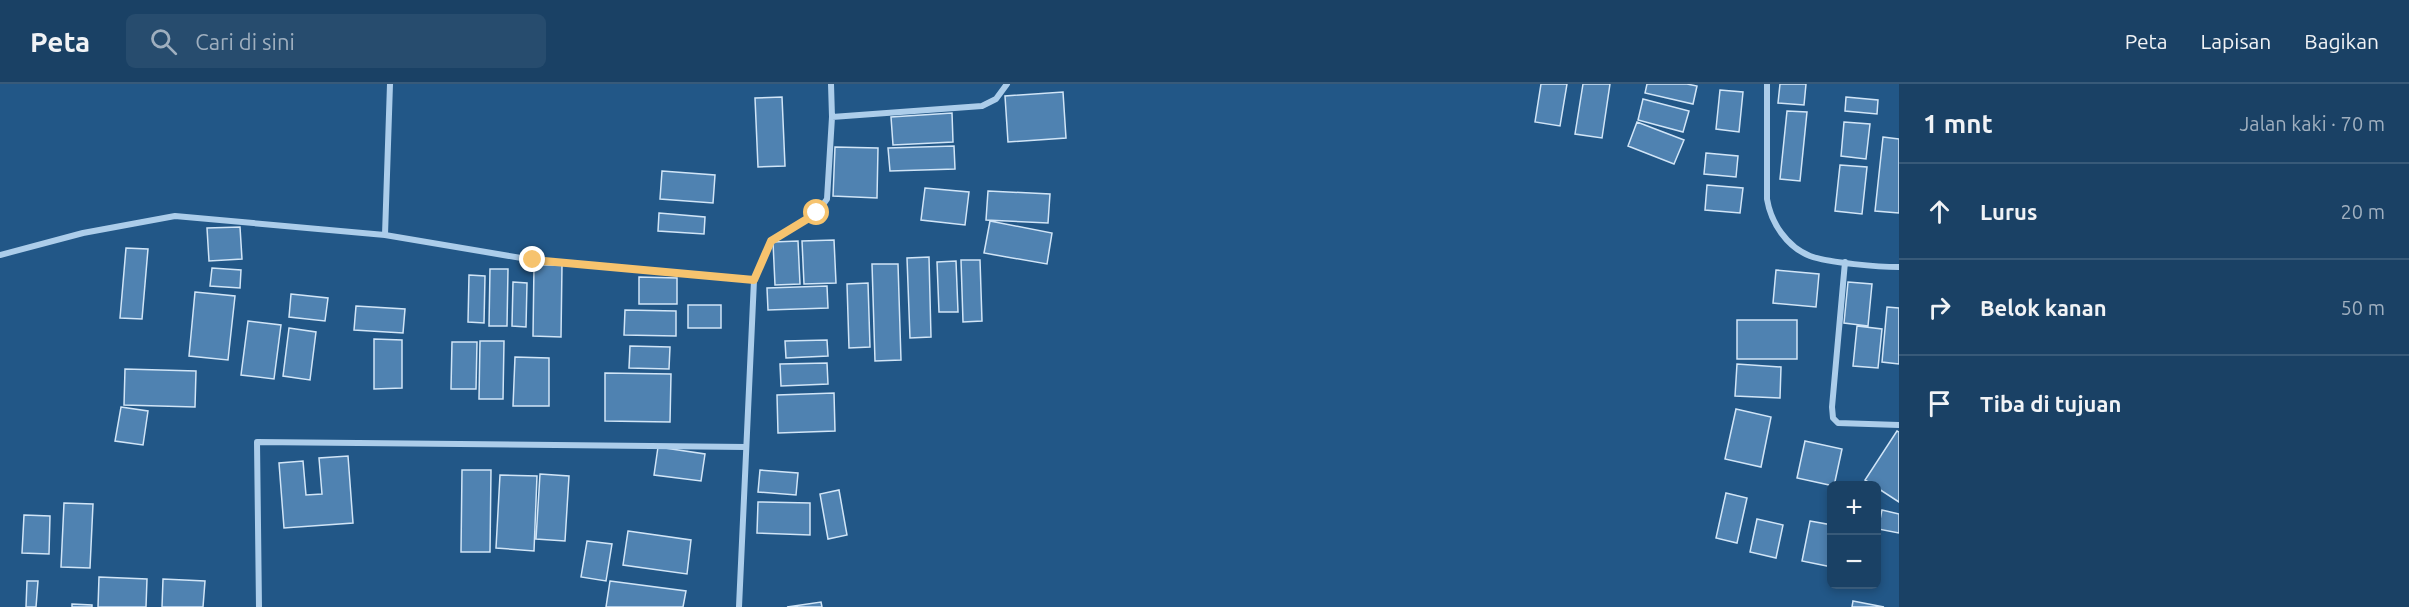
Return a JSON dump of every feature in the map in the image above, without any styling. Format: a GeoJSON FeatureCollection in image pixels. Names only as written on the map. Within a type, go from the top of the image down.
{"type":"FeatureCollection","features":[{"type":"Feature","properties":{"kind":"street"},"geometry":{"type":"LineString","coordinates":[[385,235],[390,84]]}},
{"type":"Feature","properties":{"kind":"street"},"geometry":{"type":"LineString","coordinates":[[739,607],[754,280],[771,241],[817,213],[827,199],[832,117],[831,84]]}},
{"type":"Feature","properties":{"kind":"street"},"geometry":{"type":"LineString","coordinates":[[832,117],[982,106],[996,99],[1006,84]]}},
{"type":"Feature","properties":{"kind":"street"},"geometry":{"type":"LineString","coordinates":[[1767,84],[1767,199],[1770,216],[1793,245],[1810,256],[1882,267],[1899,267]]}},
{"type":"Feature","properties":{"kind":"street"},"geometry":{"type":"LineString","coordinates":[[0,255],[83,232],[175,216],[385,235],[533,260],[754,280]]}},
{"type":"Feature","properties":{"kind":"street"},"geometry":{"type":"LineString","coordinates":[[1845,262],[1832,407],[1833,418],[1838,423],[1899,425]]}},
{"type":"Feature","properties":{"kind":"street"},"geometry":{"type":"LineString","coordinates":[[260,607],[257,442],[746,447]]}},
{"type":"Feature","properties":{"kind":"building"},"geometry":{"type":"Polygon","coordinates":[[[1541,84],[1567,84],[1560,126],[1535,122],[1541,84]]]}},
{"type":"Feature","properties":{"kind":"building"},"geometry":{"type":"Polygon","coordinates":[[[1583,84],[1610,84],[1602,138],[1575,134],[1583,84]]]}},
{"type":"Feature","properties":{"kind":"building"},"geometry":{"type":"Polygon","coordinates":[[[1647,84],[1697,86],[1693,104],[1645,93],[1647,84]]]}},
{"type":"Feature","properties":{"kind":"building"},"geometry":{"type":"Polygon","coordinates":[[[1780,84],[1806,84],[1804,105],[1778,103],[1780,84]]]}},
{"type":"Feature","properties":{"kind":"building"},"geometry":{"type":"Polygon","coordinates":[[[1720,90],[1743,92],[1739,132],[1716,129],[1720,90]]]}},
{"type":"Feature","properties":{"kind":"building"},"geometry":{"type":"Polygon","coordinates":[[[1063,92],[1066,138],[1008,142],[1005,96],[1063,92]]]}},
{"type":"Feature","properties":{"kind":"building"},"geometry":{"type":"Polygon","coordinates":[[[782,97],[785,166],[758,167],[755,98],[782,97]]]}},
{"type":"Feature","properties":{"kind":"building"},"geometry":{"type":"Polygon","coordinates":[[[1846,97],[1878,100],[1877,114],[1845,111],[1846,97]]]}},
{"type":"Feature","properties":{"kind":"building"},"geometry":{"type":"Polygon","coordinates":[[[1643,99],[1689,111],[1683,132],[1638,120],[1643,99]]]}},
{"type":"Feature","properties":{"kind":"building"},"geometry":{"type":"Polygon","coordinates":[[[1787,111],[1807,112],[1800,181],[1780,179],[1787,111]]]}},
{"type":"Feature","properties":{"kind":"building"},"geometry":{"type":"Polygon","coordinates":[[[952,113],[953,142],[893,145],[891,117],[952,113]]]}},
{"type":"Feature","properties":{"kind":"building"},"geometry":{"type":"Polygon","coordinates":[[[1637,122],[1684,140],[1674,164],[1628,146],[1637,122]]]}},
{"type":"Feature","properties":{"kind":"building"},"geometry":{"type":"Polygon","coordinates":[[[1844,122],[1870,124],[1866,159],[1841,156],[1844,122]]]}},
{"type":"Feature","properties":{"kind":"building"},"geometry":{"type":"Polygon","coordinates":[[[1883,137],[1899,139],[1899,213],[1875,211],[1883,137]]]}},
{"type":"Feature","properties":{"kind":"building"},"geometry":{"type":"Polygon","coordinates":[[[954,146],[955,169],[890,171],[888,148],[954,146]]]}},
{"type":"Feature","properties":{"kind":"building"},"geometry":{"type":"Polygon","coordinates":[[[835,147],[878,148],[877,198],[833,196],[835,147]]]}},
{"type":"Feature","properties":{"kind":"building"},"geometry":{"type":"Polygon","coordinates":[[[1706,153],[1738,156],[1736,177],[1704,174],[1706,153]]]}},
{"type":"Feature","properties":{"kind":"building"},"geometry":{"type":"Polygon","coordinates":[[[1840,165],[1867,167],[1862,214],[1835,211],[1840,165]]]}},
{"type":"Feature","properties":{"kind":"building"},"geometry":{"type":"Polygon","coordinates":[[[662,171],[715,175],[713,203],[660,199],[662,171]]]}},
{"type":"Feature","properties":{"kind":"building"},"geometry":{"type":"Polygon","coordinates":[[[1707,185],[1743,188],[1740,213],[1705,210],[1707,185]]]}},
{"type":"Feature","properties":{"kind":"building"},"geometry":{"type":"Polygon","coordinates":[[[925,188],[969,192],[965,225],[921,220],[925,188]]]}},
{"type":"Feature","properties":{"kind":"building"},"geometry":{"type":"Polygon","coordinates":[[[988,191],[1050,194],[1048,223],[986,220],[988,191]]]}},
{"type":"Feature","properties":{"kind":"building"},"geometry":{"type":"Polygon","coordinates":[[[659,213],[705,217],[704,234],[658,231],[659,213]]]}},
{"type":"Feature","properties":{"kind":"building"},"geometry":{"type":"Polygon","coordinates":[[[990,221],[1052,233],[1047,264],[984,253],[990,221]]]}},
{"type":"Feature","properties":{"kind":"building"},"geometry":{"type":"Polygon","coordinates":[[[240,227],[242,259],[209,261],[207,228],[240,227]]]}},
{"type":"Feature","properties":{"kind":"building"},"geometry":{"type":"Polygon","coordinates":[[[834,240],[836,283],[804,284],[802,241],[834,240]]]}},
{"type":"Feature","properties":{"kind":"building"},"geometry":{"type":"Polygon","coordinates":[[[798,241],[800,284],[775,285],[773,242],[798,241]]]}},
{"type":"Feature","properties":{"kind":"building"},"geometry":{"type":"Polygon","coordinates":[[[126,248],[148,249],[142,319],[120,318],[126,248]]]}},
{"type":"Feature","properties":{"kind":"building"},"geometry":{"type":"Polygon","coordinates":[[[929,257],[931,337],[910,338],[907,258],[929,257]]]}},
{"type":"Feature","properties":{"kind":"building"},"geometry":{"type":"Polygon","coordinates":[[[961,260],[980,260],[982,321],[963,322],[961,260]]]}},
{"type":"Feature","properties":{"kind":"building"},"geometry":{"type":"Polygon","coordinates":[[[956,261],[958,312],[939,312],[937,262],[956,261]]]}},
{"type":"Feature","properties":{"kind":"building"},"geometry":{"type":"Polygon","coordinates":[[[872,264],[898,264],[901,360],[875,361],[872,264]]]}},
{"type":"Feature","properties":{"kind":"building"},"geometry":{"type":"Polygon","coordinates":[[[534,265],[562,265],[561,337],[533,336],[534,265]]]}},
{"type":"Feature","properties":{"kind":"building"},"geometry":{"type":"Polygon","coordinates":[[[212,268],[241,270],[240,288],[210,286],[212,268]]]}},
{"type":"Feature","properties":{"kind":"building"},"geometry":{"type":"Polygon","coordinates":[[[490,269],[508,269],[507,326],[489,326],[490,269]]]}},
{"type":"Feature","properties":{"kind":"building"},"geometry":{"type":"Polygon","coordinates":[[[1776,270],[1819,274],[1816,307],[1773,303],[1776,270]]]}},
{"type":"Feature","properties":{"kind":"building"},"geometry":{"type":"Polygon","coordinates":[[[469,275],[485,276],[484,323],[468,322],[469,275]]]}},
{"type":"Feature","properties":{"kind":"building"},"geometry":{"type":"Polygon","coordinates":[[[639,277],[677,278],[677,304],[639,304],[639,277]]]}},
{"type":"Feature","properties":{"kind":"building"},"geometry":{"type":"Polygon","coordinates":[[[513,282],[527,283],[526,327],[512,326],[513,282]]]}},
{"type":"Feature","properties":{"kind":"building"},"geometry":{"type":"Polygon","coordinates":[[[1848,282],[1872,284],[1868,326],[1844,323],[1848,282]]]}},
{"type":"Feature","properties":{"kind":"building"},"geometry":{"type":"Polygon","coordinates":[[[868,283],[870,347],[849,348],[847,284],[868,283]]]}},
{"type":"Feature","properties":{"kind":"building"},"geometry":{"type":"Polygon","coordinates":[[[827,286],[828,308],[768,310],[767,288],[827,286]]]}},
{"type":"Feature","properties":{"kind":"building"},"geometry":{"type":"Polygon","coordinates":[[[195,292],[235,296],[228,360],[189,356],[195,292]]]}},
{"type":"Feature","properties":{"kind":"building"},"geometry":{"type":"Polygon","coordinates":[[[291,294],[328,298],[325,321],[289,317],[291,294]]]}},
{"type":"Feature","properties":{"kind":"building"},"geometry":{"type":"Polygon","coordinates":[[[688,305],[721,305],[721,328],[688,328],[688,305]]]}},
{"type":"Feature","properties":{"kind":"building"},"geometry":{"type":"Polygon","coordinates":[[[356,306],[405,309],[403,333],[354,330],[356,306]]]}},
{"type":"Feature","properties":{"kind":"building"},"geometry":{"type":"Polygon","coordinates":[[[1887,307],[1899,308],[1899,364],[1882,362],[1887,307]]]}},
{"type":"Feature","properties":{"kind":"building"},"geometry":{"type":"Polygon","coordinates":[[[625,310],[676,311],[676,336],[624,335],[625,310]]]}},
{"type":"Feature","properties":{"kind":"building"},"geometry":{"type":"Polygon","coordinates":[[[1737,320],[1797,320],[1797,359],[1737,359],[1737,320]]]}},
{"type":"Feature","properties":{"kind":"building"},"geometry":{"type":"Polygon","coordinates":[[[248,321],[281,325],[274,379],[241,375],[248,321]]]}},
{"type":"Feature","properties":{"kind":"building"},"geometry":{"type":"Polygon","coordinates":[[[1857,326],[1882,329],[1878,368],[1853,366],[1857,326]]]}},
{"type":"Feature","properties":{"kind":"building"},"geometry":{"type":"Polygon","coordinates":[[[289,328],[316,332],[310,380],[283,376],[289,328]]]}},
{"type":"Feature","properties":{"kind":"building"},"geometry":{"type":"Polygon","coordinates":[[[374,339],[402,340],[402,388],[374,389],[374,339]]]}},
{"type":"Feature","properties":{"kind":"building"},"geometry":{"type":"Polygon","coordinates":[[[827,340],[828,356],[786,358],[785,341],[827,340]]]}},
{"type":"Feature","properties":{"kind":"building"},"geometry":{"type":"Polygon","coordinates":[[[480,341],[504,341],[503,399],[479,399],[480,341]]]}},
{"type":"Feature","properties":{"kind":"building"},"geometry":{"type":"Polygon","coordinates":[[[452,342],[477,342],[476,389],[451,389],[452,342]]]}},
{"type":"Feature","properties":{"kind":"building"},"geometry":{"type":"Polygon","coordinates":[[[630,346],[670,347],[669,369],[629,368],[630,346]]]}},
{"type":"Feature","properties":{"kind":"building"},"geometry":{"type":"Polygon","coordinates":[[[515,357],[549,358],[549,406],[513,406],[515,357]]]}},
{"type":"Feature","properties":{"kind":"building"},"geometry":{"type":"Polygon","coordinates":[[[827,363],[828,384],[781,386],[780,364],[827,363]]]}},
{"type":"Feature","properties":{"kind":"building"},"geometry":{"type":"Polygon","coordinates":[[[1737,364],[1781,367],[1780,398],[1735,396],[1737,364]]]}},
{"type":"Feature","properties":{"kind":"building"},"geometry":{"type":"Polygon","coordinates":[[[125,369],[196,371],[195,407],[124,405],[125,369]]]}},
{"type":"Feature","properties":{"kind":"building"},"geometry":{"type":"Polygon","coordinates":[[[605,373],[671,374],[670,422],[605,421],[605,373]]]}},
{"type":"Feature","properties":{"kind":"building"},"geometry":{"type":"Polygon","coordinates":[[[834,393],[835,431],[778,433],[777,395],[834,393]]]}},
{"type":"Feature","properties":{"kind":"building"},"geometry":{"type":"Polygon","coordinates":[[[121,407],[148,411],[143,445],[115,441],[121,407]]]}},
{"type":"Feature","properties":{"kind":"building"},"geometry":{"type":"Polygon","coordinates":[[[1736,409],[1771,417],[1761,467],[1725,459],[1736,409]]]}},
{"type":"Feature","properties":{"kind":"building"},"geometry":{"type":"Polygon","coordinates":[[[1897,431],[1899,432],[1899,502],[1881,490],[1881,481],[1865,480],[1897,431]]]}},
{"type":"Feature","properties":{"kind":"building"},"geometry":{"type":"Polygon","coordinates":[[[1805,441],[1842,449],[1835,481],[1827,481],[1827,484],[1797,478],[1805,441]]]}},
{"type":"Feature","properties":{"kind":"building"},"geometry":{"type":"Polygon","coordinates":[[[658,447],[705,454],[701,481],[654,475],[658,447]]]}},
{"type":"Feature","properties":{"kind":"building"},"geometry":{"type":"Polygon","coordinates":[[[348,456],[353,523],[284,528],[279,463],[303,461],[306,495],[322,494],[319,458],[348,456]]]}},
{"type":"Feature","properties":{"kind":"building"},"geometry":{"type":"Polygon","coordinates":[[[462,470],[491,470],[490,552],[461,552],[462,470]]]}},
{"type":"Feature","properties":{"kind":"building"},"geometry":{"type":"Polygon","coordinates":[[[760,470],[798,473],[796,495],[758,492],[760,470]]]}},
{"type":"Feature","properties":{"kind":"building"},"geometry":{"type":"Polygon","coordinates":[[[540,474],[569,476],[565,541],[536,539],[540,474]]]}},
{"type":"Feature","properties":{"kind":"building"},"geometry":{"type":"Polygon","coordinates":[[[500,475],[537,476],[534,551],[496,548],[500,475]]]}},
{"type":"Feature","properties":{"kind":"building"},"geometry":{"type":"Polygon","coordinates":[[[839,490],[847,535],[828,539],[820,494],[839,490]]]}},
{"type":"Feature","properties":{"kind":"building"},"geometry":{"type":"Polygon","coordinates":[[[1726,493],[1747,498],[1737,543],[1716,538],[1726,493]]]}},
{"type":"Feature","properties":{"kind":"building"},"geometry":{"type":"Polygon","coordinates":[[[758,502],[810,503],[810,535],[757,533],[758,502]]]}},
{"type":"Feature","properties":{"kind":"building"},"geometry":{"type":"Polygon","coordinates":[[[64,503],[93,504],[90,568],[61,567],[64,503]]]}},
{"type":"Feature","properties":{"kind":"building"},"geometry":{"type":"Polygon","coordinates":[[[1882,510],[1899,514],[1899,533],[1881,530],[1882,510]]]}},
{"type":"Feature","properties":{"kind":"building"},"geometry":{"type":"Polygon","coordinates":[[[24,515],[50,516],[49,554],[22,553],[24,515]]]}},
{"type":"Feature","properties":{"kind":"building"},"geometry":{"type":"Polygon","coordinates":[[[1757,519],[1783,525],[1776,558],[1750,552],[1757,519]]]}},
{"type":"Feature","properties":{"kind":"building"},"geometry":{"type":"Polygon","coordinates":[[[1810,521],[1827,524],[1827,566],[1802,561],[1810,521]]]}},
{"type":"Feature","properties":{"kind":"building"},"geometry":{"type":"Polygon","coordinates":[[[628,531],[691,540],[687,574],[623,565],[628,531]]]}},
{"type":"Feature","properties":{"kind":"building"},"geometry":{"type":"Polygon","coordinates":[[[587,541],[612,544],[606,581],[581,577],[587,541]]]}},
{"type":"Feature","properties":{"kind":"building"},"geometry":{"type":"Polygon","coordinates":[[[99,577],[147,579],[146,607],[98,607],[99,577]]]}},
{"type":"Feature","properties":{"kind":"building"},"geometry":{"type":"Polygon","coordinates":[[[163,579],[205,581],[203,607],[162,607],[163,579]]]}},
{"type":"Feature","properties":{"kind":"building"},"geometry":{"type":"Polygon","coordinates":[[[27,581],[38,581],[36,607],[26,607],[27,581]]]}},
{"type":"Feature","properties":{"kind":"building"},"geometry":{"type":"Polygon","coordinates":[[[610,581],[686,591],[683,607],[606,607],[610,581]]]}},
{"type":"Feature","properties":{"kind":"building"},"geometry":{"type":"Polygon","coordinates":[[[1853,601],[1884,607],[1852,607],[1853,601]]]}},
{"type":"Feature","properties":{"kind":"building"},"geometry":{"type":"Polygon","coordinates":[[[821,602],[822,607],[787,607],[821,602]]]}},
{"type":"Feature","properties":{"kind":"building"},"geometry":{"type":"Polygon","coordinates":[[[72,604],[92,605],[92,607],[72,607],[72,604]]]}},
{"type":"Feature","properties":{"kind":"route"},"geometry":{"type":"LineString","coordinates":[[533,260],[754,280],[771,241],[817,213]]}}]}
